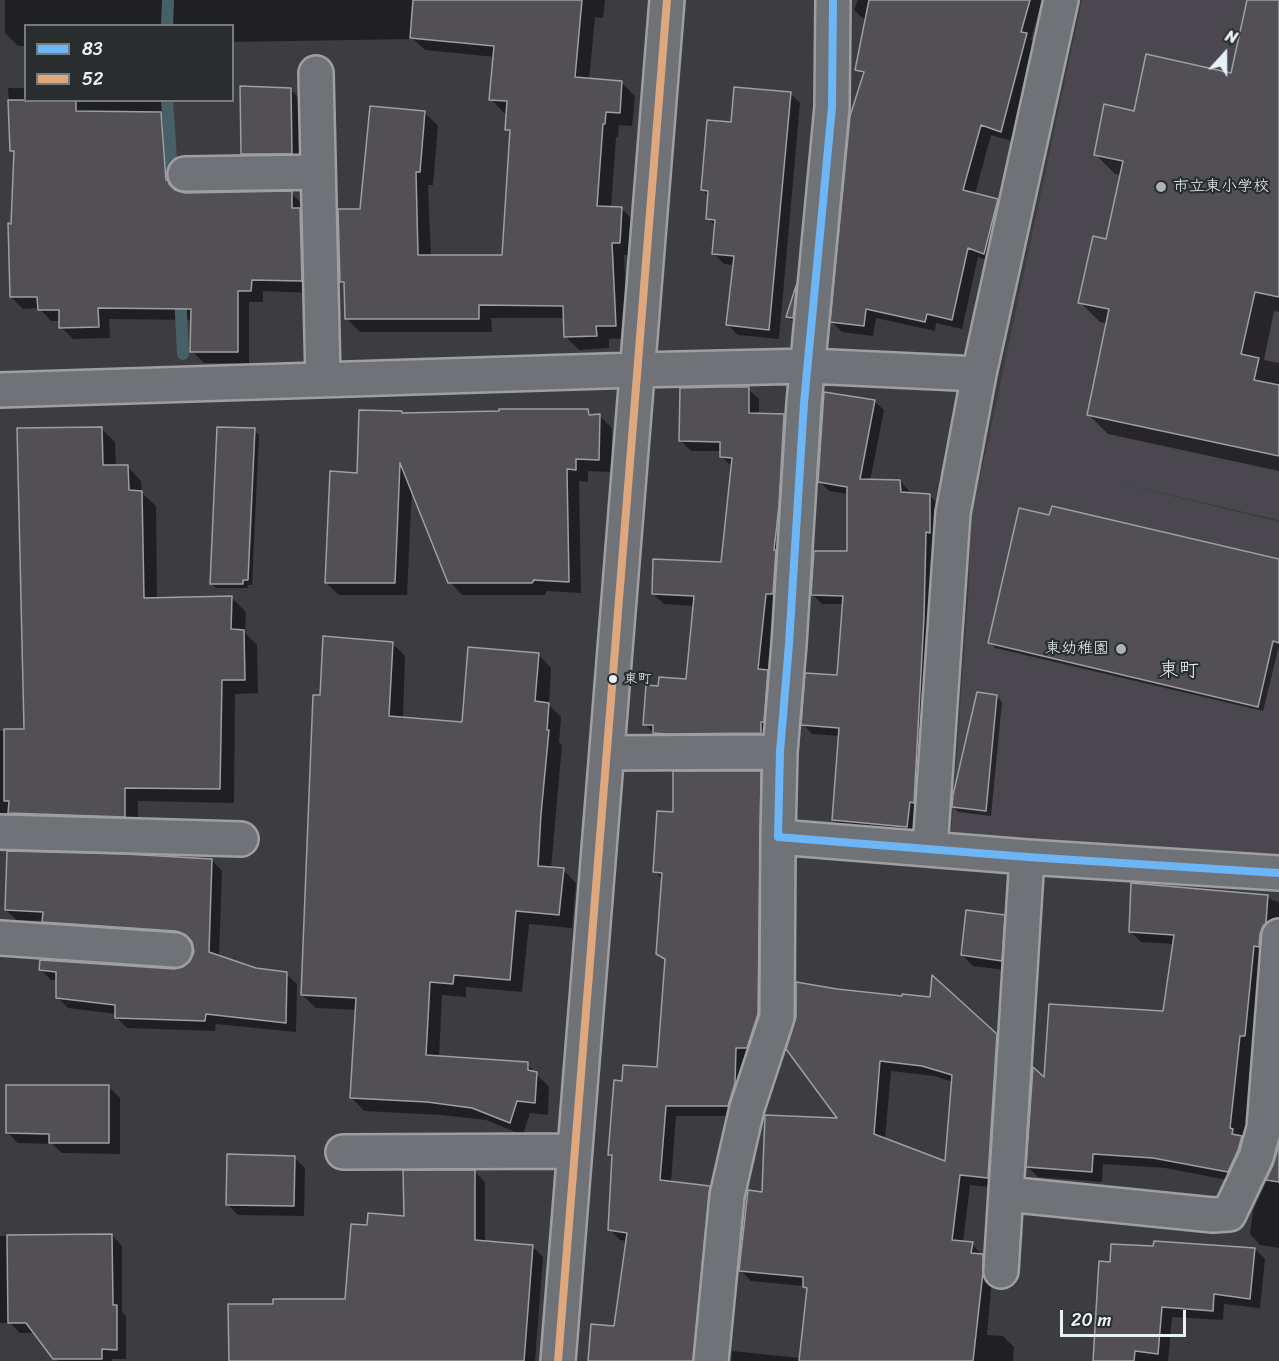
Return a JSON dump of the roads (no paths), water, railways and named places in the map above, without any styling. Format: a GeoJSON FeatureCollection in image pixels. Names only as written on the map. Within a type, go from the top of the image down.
{"type":"FeatureCollection","features":[{"type":"Feature","properties":{"kind":"street"},"geometry":{"type":"LineString","coordinates":[[558,1361],[667,0]]}},
{"type":"Feature","properties":{"kind":"street"},"geometry":{"type":"LineString","coordinates":[[711,1361],[727,1196],[747,1108],[777,1017],[777,837],[780,752],[804,403],[832,107],[834,0]]}},
{"type":"Feature","properties":{"kind":"street"},"geometry":{"type":"LineString","coordinates":[[930,849],[953,513],[980,374],[1061,0]]}},
{"type":"Feature","properties":{"kind":"street"},"geometry":{"type":"LineString","coordinates":[[316,73],[323,380]]}},
{"type":"Feature","properties":{"kind":"street"},"geometry":{"type":"LineString","coordinates":[[184,174],[318,172]]}},
{"type":"Feature","properties":{"kind":"street"},"geometry":{"type":"LineString","coordinates":[[0,390],[809,366],[980,374]]}},
{"type":"Feature","properties":{"kind":"street"},"geometry":{"type":"LineString","coordinates":[[607,753],[780,752]]}},
{"type":"Feature","properties":{"kind":"street"},"geometry":{"type":"LineString","coordinates":[[0,832],[241,839]]}},
{"type":"Feature","properties":{"kind":"street"},"geometry":{"type":"LineString","coordinates":[[777,837],[1027,857],[1279,873]]}},
{"type":"Feature","properties":{"kind":"street"},"geometry":{"type":"LineString","coordinates":[[1001,1271],[1027,857]]}},
{"type":"Feature","properties":{"kind":"street"},"geometry":{"type":"LineString","coordinates":[[1006,1194],[1214,1215],[1229,1214],[1256,1157],[1264,1128],[1279,936]]}},
{"type":"Feature","properties":{"kind":"street"},"geometry":{"type":"LineString","coordinates":[[0,938],[176,950]]}},
{"type":"Feature","properties":{"kind":"street"},"geometry":{"type":"LineString","coordinates":[[342,1152],[575,1151]]}},
{"type":"Feature","properties":{"kind":"waterway"},"geometry":{"type":"LineString","coordinates":[[167,24],[168,0]]}},
{"type":"Feature","properties":{"kind":"waterway"},"geometry":{"type":"LineString","coordinates":[[167,102],[174,204]]}},
{"type":"Feature","properties":{"kind":"waterway"},"geometry":{"type":"LineString","coordinates":[[180,293],[183,354]]}},
{"type":"Feature","properties":{"kind":"place","name":"市立東小学校"},"geometry":{"type":"Point","coordinates":[1161,187]}},
{"type":"Feature","properties":{"kind":"place","name":"東幼稚園"},"geometry":{"type":"Point","coordinates":[1121,649]}},
{"type":"Feature","properties":{"kind":"place","name":"東町"},"geometry":{"type":"Point","coordinates":[613,679]}},
{"type":"Feature","properties":{"kind":"district","name":"東町"},"geometry":{"type":"Point","coordinates":[1179,671]}}]}
